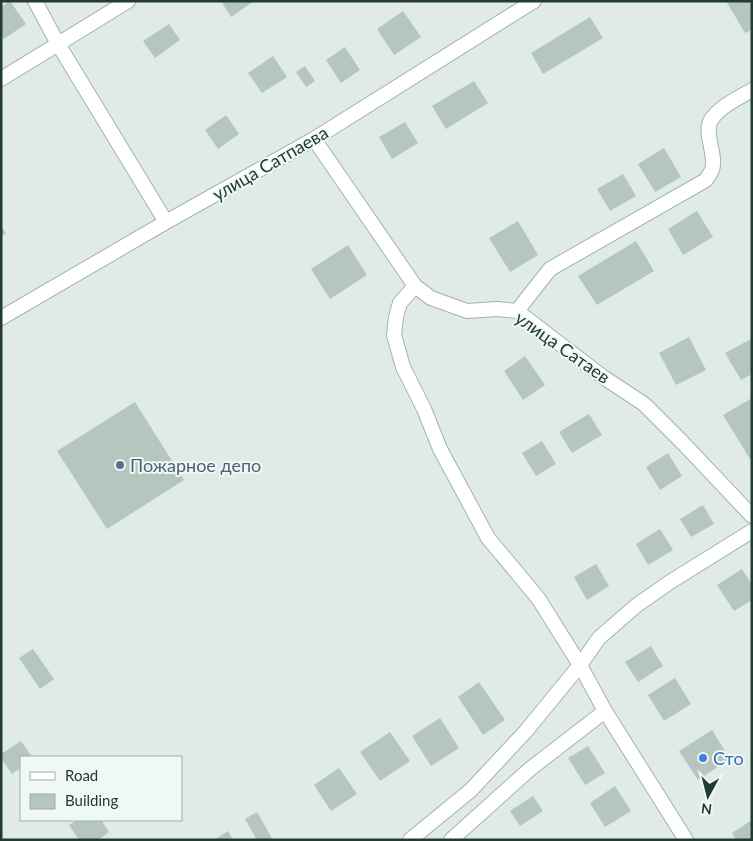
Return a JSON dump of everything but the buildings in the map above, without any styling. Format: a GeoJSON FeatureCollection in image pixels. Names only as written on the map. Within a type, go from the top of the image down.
{"type":"FeatureCollection","features":[{"type":"Feature","properties":{"kind":"street"},"geometry":{"type":"LineString","coordinates":[[35,1],[58,44],[166,222]]}},
{"type":"Feature","properties":{"kind":"street"},"geometry":{"type":"LineString","coordinates":[[1,79],[128,1]]}},
{"type":"Feature","properties":{"kind":"street","name":"улица Сатпаева"},"geometry":{"type":"LineString","coordinates":[[1,318],[314,139],[534,1]]}},
{"type":"Feature","properties":{"kind":"street"},"geometry":{"type":"LineString","coordinates":[[517,311],[550,270],[706,180],[712,170],[713,160],[709,130],[711,120],[725,107],[752,90]]}},
{"type":"Feature","properties":{"kind":"street","name":"улица Сатаев"},"geometry":{"type":"LineString","coordinates":[[314,139],[415,286],[431,298],[466,311],[496,309],[517,311],[603,377],[644,404],[752,516]]}},
{"type":"Feature","properties":{"kind":"street"},"geometry":{"type":"LineString","coordinates":[[415,286],[400,303],[394,335],[403,367],[424,409],[440,449],[488,538],[538,598],[580,665],[605,711],[686,840]]}},
{"type":"Feature","properties":{"kind":"street"},"geometry":{"type":"LineString","coordinates":[[410,840],[471,790],[526,731],[600,638],[637,605],[670,582],[752,532]]}},
{"type":"Feature","properties":{"kind":"street"},"geometry":{"type":"LineString","coordinates":[[452,840],[530,769],[605,711]]}},
{"type":"Feature","properties":{"kind":"place","name":"Пожарное депо"},"geometry":{"type":"Point","coordinates":[120,465]}},
{"type":"Feature","properties":{"kind":"place","name":"Сто"},"geometry":{"type":"Point","coordinates":[703,758]}}]}
